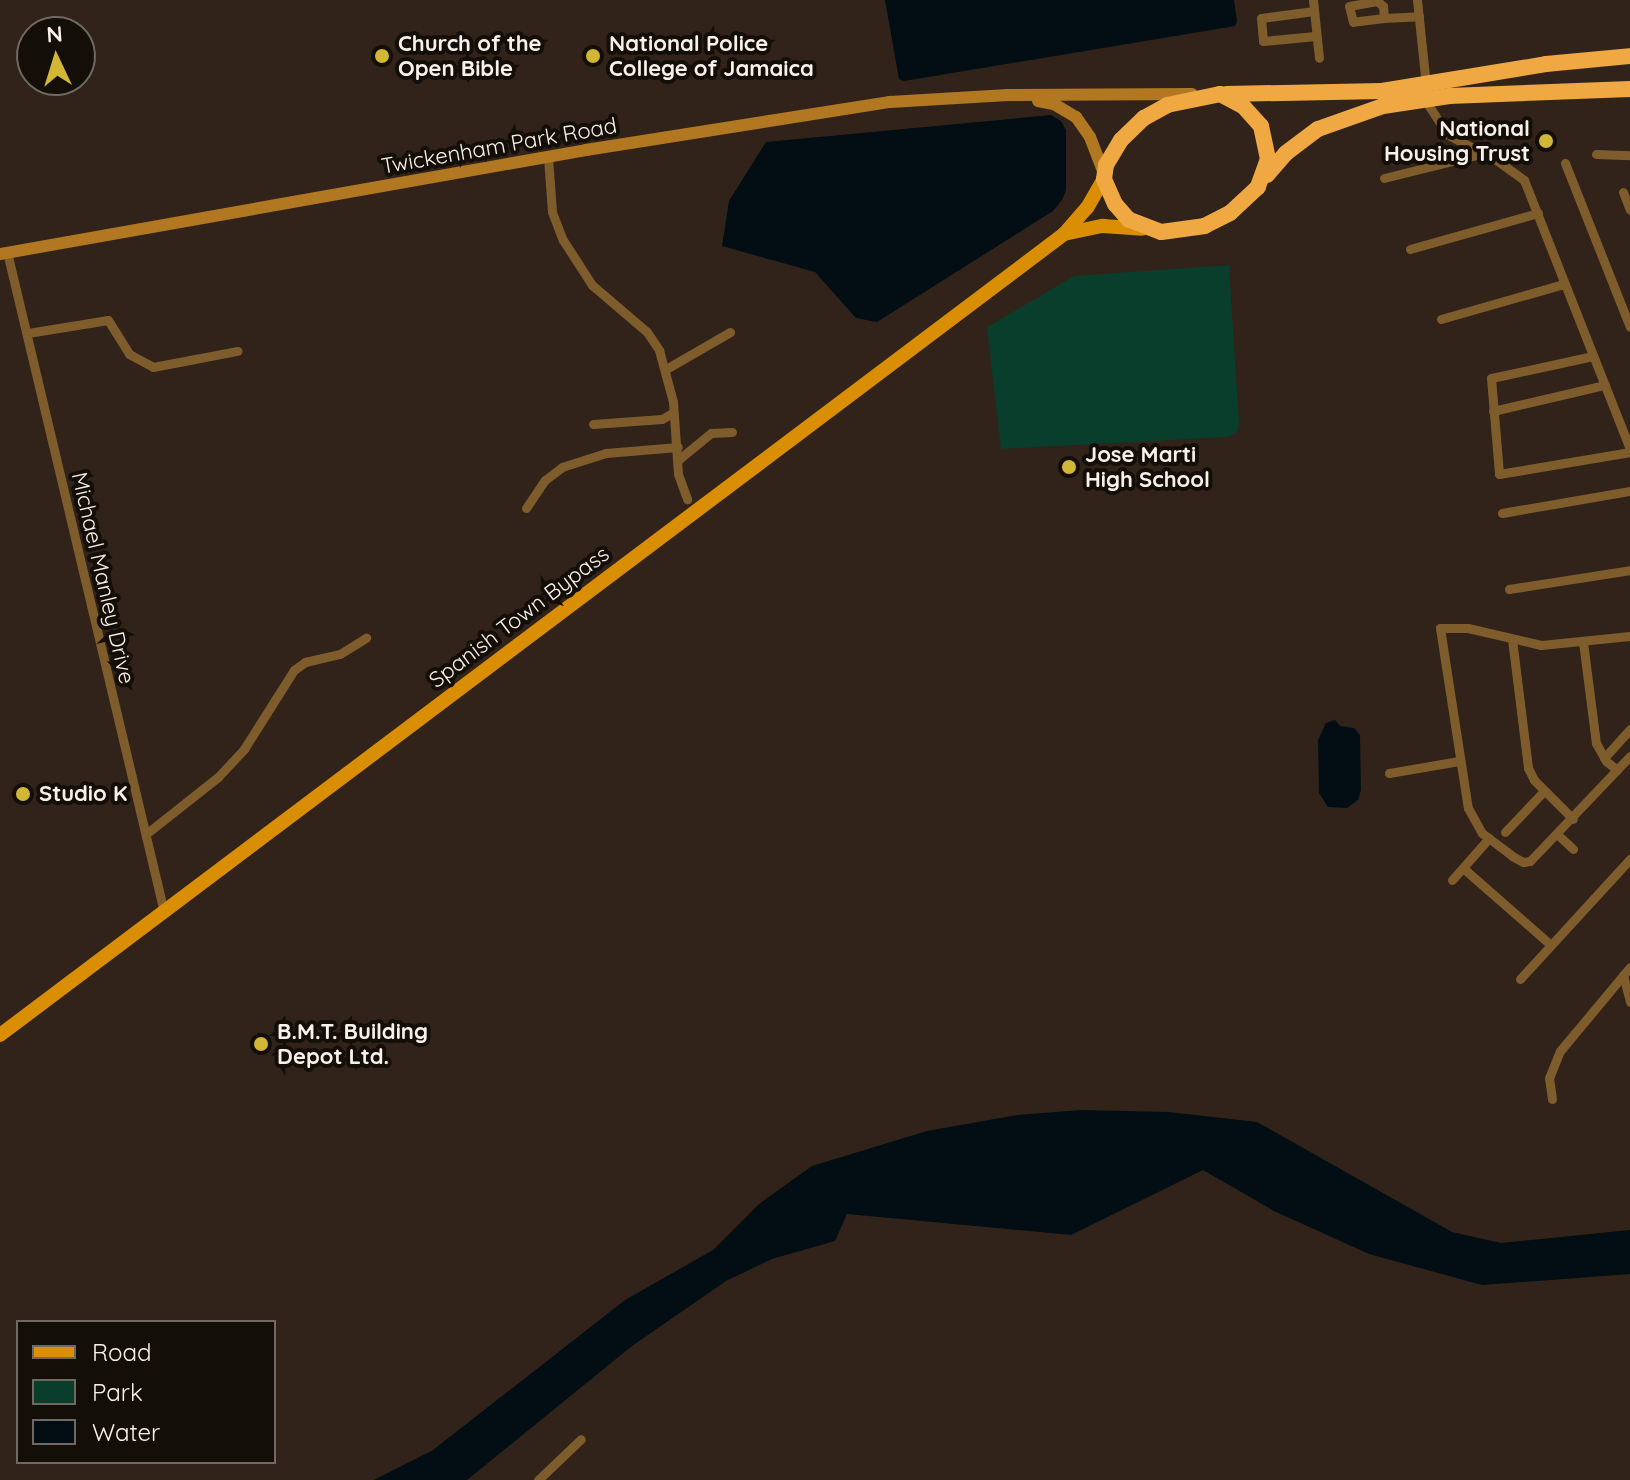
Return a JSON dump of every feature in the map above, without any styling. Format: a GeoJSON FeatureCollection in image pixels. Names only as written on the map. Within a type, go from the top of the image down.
{"type":"FeatureCollection","features":[{"type":"Feature","properties":{"kind":"highway"},"geometry":{"type":"LineString","coordinates":[[1630,56],[1530,66],[1426,93],[1333,121],[1304,138],[1248,197],[1216,221],[1184,231],[1151,230],[1122,212],[1104,177],[1121,140],[1144,118],[1167,105],[1217,94],[1426,93],[1630,89]]}},
{"type":"Feature","properties":{"kind":"highway"},"geometry":{"type":"LineString","coordinates":[[1217,94],[1243,106],[1261,126],[1268,159],[1263,179]]}},
{"type":"Feature","properties":{"kind":"main road"},"geometry":{"type":"LineString","coordinates":[[1008,95],[1217,94]]}},
{"type":"Feature","properties":{"kind":"main road"},"geometry":{"type":"LineString","coordinates":[[1008,95],[1067,109],[1090,137],[1104,177]]}},
{"type":"Feature","properties":{"kind":"main road","name":"Twickenham Park Road"},"geometry":{"type":"LineString","coordinates":[[4,253],[548,157],[890,102],[1008,95]]}},
{"type":"Feature","properties":{"kind":"main road","name":"Spanish Town Bypass"},"geometry":{"type":"LineString","coordinates":[[0,1035],[1064,234],[1087,208],[1104,177]]}},
{"type":"Feature","properties":{"kind":"main road","name":"Spanish Town Bypass"},"geometry":{"type":"LineString","coordinates":[[1064,234],[1103,226],[1151,230]]}},
{"type":"Feature","properties":{"kind":"street"},"geometry":{"type":"LineString","coordinates":[[1313,0],[1319,58]]}},
{"type":"Feature","properties":{"kind":"street"},"geometry":{"type":"LineString","coordinates":[[1417,0],[1426,93],[1448,135],[1484,153],[1524,180],[1630,450],[1503,475],[1498,470],[1491,378],[1593,356]]}},
{"type":"Feature","properties":{"kind":"street"},"geometry":{"type":"LineString","coordinates":[[1314,11],[1261,18],[1263,41],[1316,36]]}},
{"type":"Feature","properties":{"kind":"street"},"geometry":{"type":"LineString","coordinates":[[1384,18],[1419,16]]}},
{"type":"Feature","properties":{"kind":"street"},"geometry":{"type":"LineString","coordinates":[[1574,90],[1597,96],[1630,96]]}},
{"type":"Feature","properties":{"kind":"street"},"geometry":{"type":"LineString","coordinates":[[1384,178],[1484,153]]}},
{"type":"Feature","properties":{"kind":"street"},"geometry":{"type":"LineString","coordinates":[[1596,154],[1630,155]]}},
{"type":"Feature","properties":{"kind":"street"},"geometry":{"type":"LineString","coordinates":[[548,157],[552,212],[563,240],[592,285],[647,332],[666,369],[674,406],[672,413],[677,426],[678,474],[687,499]]}},
{"type":"Feature","properties":{"kind":"street"},"geometry":{"type":"LineString","coordinates":[[1565,163],[1630,327]]}},
{"type":"Feature","properties":{"kind":"street"},"geometry":{"type":"LineString","coordinates":[[1623,192],[1630,210]]}},
{"type":"Feature","properties":{"kind":"street"},"geometry":{"type":"LineString","coordinates":[[1410,249],[1538,213]]}},
{"type":"Feature","properties":{"kind":"street","name":"Michael Manley Drive"},"geometry":{"type":"LineString","coordinates":[[4,253],[28,333],[164,912]]}},
{"type":"Feature","properties":{"kind":"street"},"geometry":{"type":"LineString","coordinates":[[1441,319],[1564,284]]}},
{"type":"Feature","properties":{"kind":"street"},"geometry":{"type":"LineString","coordinates":[[28,333],[108,320],[129,354],[153,367],[237,351]]}},
{"type":"Feature","properties":{"kind":"street"},"geometry":{"type":"LineString","coordinates":[[666,369],[730,332]]}},
{"type":"Feature","properties":{"kind":"street"},"geometry":{"type":"LineString","coordinates":[[1493,411],[1605,385]]}},
{"type":"Feature","properties":{"kind":"street"},"geometry":{"type":"LineString","coordinates":[[593,424],[662,419],[672,413]]}},
{"type":"Feature","properties":{"kind":"street"},"geometry":{"type":"LineString","coordinates":[[678,460],[711,433],[732,432]]}},
{"type":"Feature","properties":{"kind":"street"},"geometry":{"type":"LineString","coordinates":[[526,508],[545,480],[562,467],[606,453],[678,447]]}},
{"type":"Feature","properties":{"kind":"street"},"geometry":{"type":"LineString","coordinates":[[1502,513],[1630,491]]}},
{"type":"Feature","properties":{"kind":"street"},"geometry":{"type":"LineString","coordinates":[[1509,589],[1603,577],[1630,570]]}},
{"type":"Feature","properties":{"kind":"street"},"geometry":{"type":"LineString","coordinates":[[1630,636],[1541,645],[1468,628],[1440,628],[1468,808],[1489,838],[1526,862],[1573,819],[1630,756]]}},
{"type":"Feature","properties":{"kind":"street"},"geometry":{"type":"LineString","coordinates":[[146,834],[218,777],[244,749],[294,670],[305,662],[340,654],[366,638]]}},
{"type":"Feature","properties":{"kind":"street"},"geometry":{"type":"LineString","coordinates":[[1512,639],[1528,768],[1544,791],[1573,819]]}},
{"type":"Feature","properties":{"kind":"street"},"geometry":{"type":"LineString","coordinates":[[1583,642],[1596,743],[1604,758],[1617,770]]}},
{"type":"Feature","properties":{"kind":"street"},"geometry":{"type":"LineString","coordinates":[[1604,758],[1630,729]]}},
{"type":"Feature","properties":{"kind":"street"},"geometry":{"type":"LineString","coordinates":[[1389,773],[1459,761]]}},
{"type":"Feature","properties":{"kind":"street"},"geometry":{"type":"LineString","coordinates":[[1505,832],[1544,791]]}},
{"type":"Feature","properties":{"kind":"street"},"geometry":{"type":"LineString","coordinates":[[1557,834],[1573,849]]}},
{"type":"Feature","properties":{"kind":"street"},"geometry":{"type":"LineString","coordinates":[[1452,880],[1489,838]]}},
{"type":"Feature","properties":{"kind":"street"},"geometry":{"type":"LineString","coordinates":[[1520,979],[1630,859]]}},
{"type":"Feature","properties":{"kind":"street"},"geometry":{"type":"LineString","coordinates":[[1463,868],[1551,945]]}},
{"type":"Feature","properties":{"kind":"street"},"geometry":{"type":"LineString","coordinates":[[1626,971],[1630,1002]]}},
{"type":"Feature","properties":{"kind":"street"},"geometry":{"type":"LineString","coordinates":[[1552,1099],[1549,1078],[1560,1051],[1626,971]]}},
{"type":"Feature","properties":{"kind":"street"},"geometry":{"type":"LineString","coordinates":[[538,1480],[581,1439]]}},
{"type":"Feature","properties":{"kind":"green space"},"geometry":{"type":"Polygon","coordinates":[[[1229,265],[1239,423],[1237,432],[1228,437],[1001,449],[987,327],[1074,276],[1229,265]]]}},
{"type":"Feature","properties":{"kind":"water"},"geometry":{"type":"Polygon","coordinates":[[[885,0],[1234,0],[1237,21],[1235,26],[904,81],[899,79],[885,0]]]}},
{"type":"Feature","properties":{"kind":"water"},"geometry":{"type":"Polygon","coordinates":[[[1051,115],[1061,121],[1066,130],[1066,190],[1053,211],[877,322],[856,318],[815,272],[722,246],[729,201],[766,142],[1051,115]]]}},
{"type":"Feature","properties":{"kind":"water"},"geometry":{"type":"Polygon","coordinates":[[[1335,720],[1340,726],[1354,728],[1360,735],[1361,790],[1358,800],[1347,808],[1328,807],[1319,793],[1318,740],[1326,723],[1335,720]]]}},
{"type":"Feature","properties":{"kind":"water"},"geometry":{"type":"Polygon","coordinates":[[[1081,1110],[1169,1112],[1257,1122],[1452,1232],[1501,1243],[1630,1230],[1630,1274],[1482,1285],[1369,1254],[1274,1211],[1203,1170],[1071,1235],[847,1214],[835,1241],[772,1259],[726,1281],[632,1346],[467,1480],[374,1480],[433,1450],[625,1300],[713,1250],[759,1204],[812,1166],[927,1131],[1017,1115],[1081,1110]]]}},
{"type":"Feature","properties":{"kind":"place","name":"Church of the Open Bible"},"geometry":{"type":"Point","coordinates":[382,56]}},
{"type":"Feature","properties":{"kind":"place","name":"National Police College of Jamaica"},"geometry":{"type":"Point","coordinates":[593,56]}},
{"type":"Feature","properties":{"kind":"place","name":"National Housing Trust"},"geometry":{"type":"Point","coordinates":[1546,141]}},
{"type":"Feature","properties":{"kind":"place","name":"Jose Marti High School"},"geometry":{"type":"Point","coordinates":[1069,467]}},
{"type":"Feature","properties":{"kind":"place","name":"Studio K"},"geometry":{"type":"Point","coordinates":[23,794]}},
{"type":"Feature","properties":{"kind":"place","name":"B.M.T. Building Depot Ltd."},"geometry":{"type":"Point","coordinates":[261,1044]}}]}
